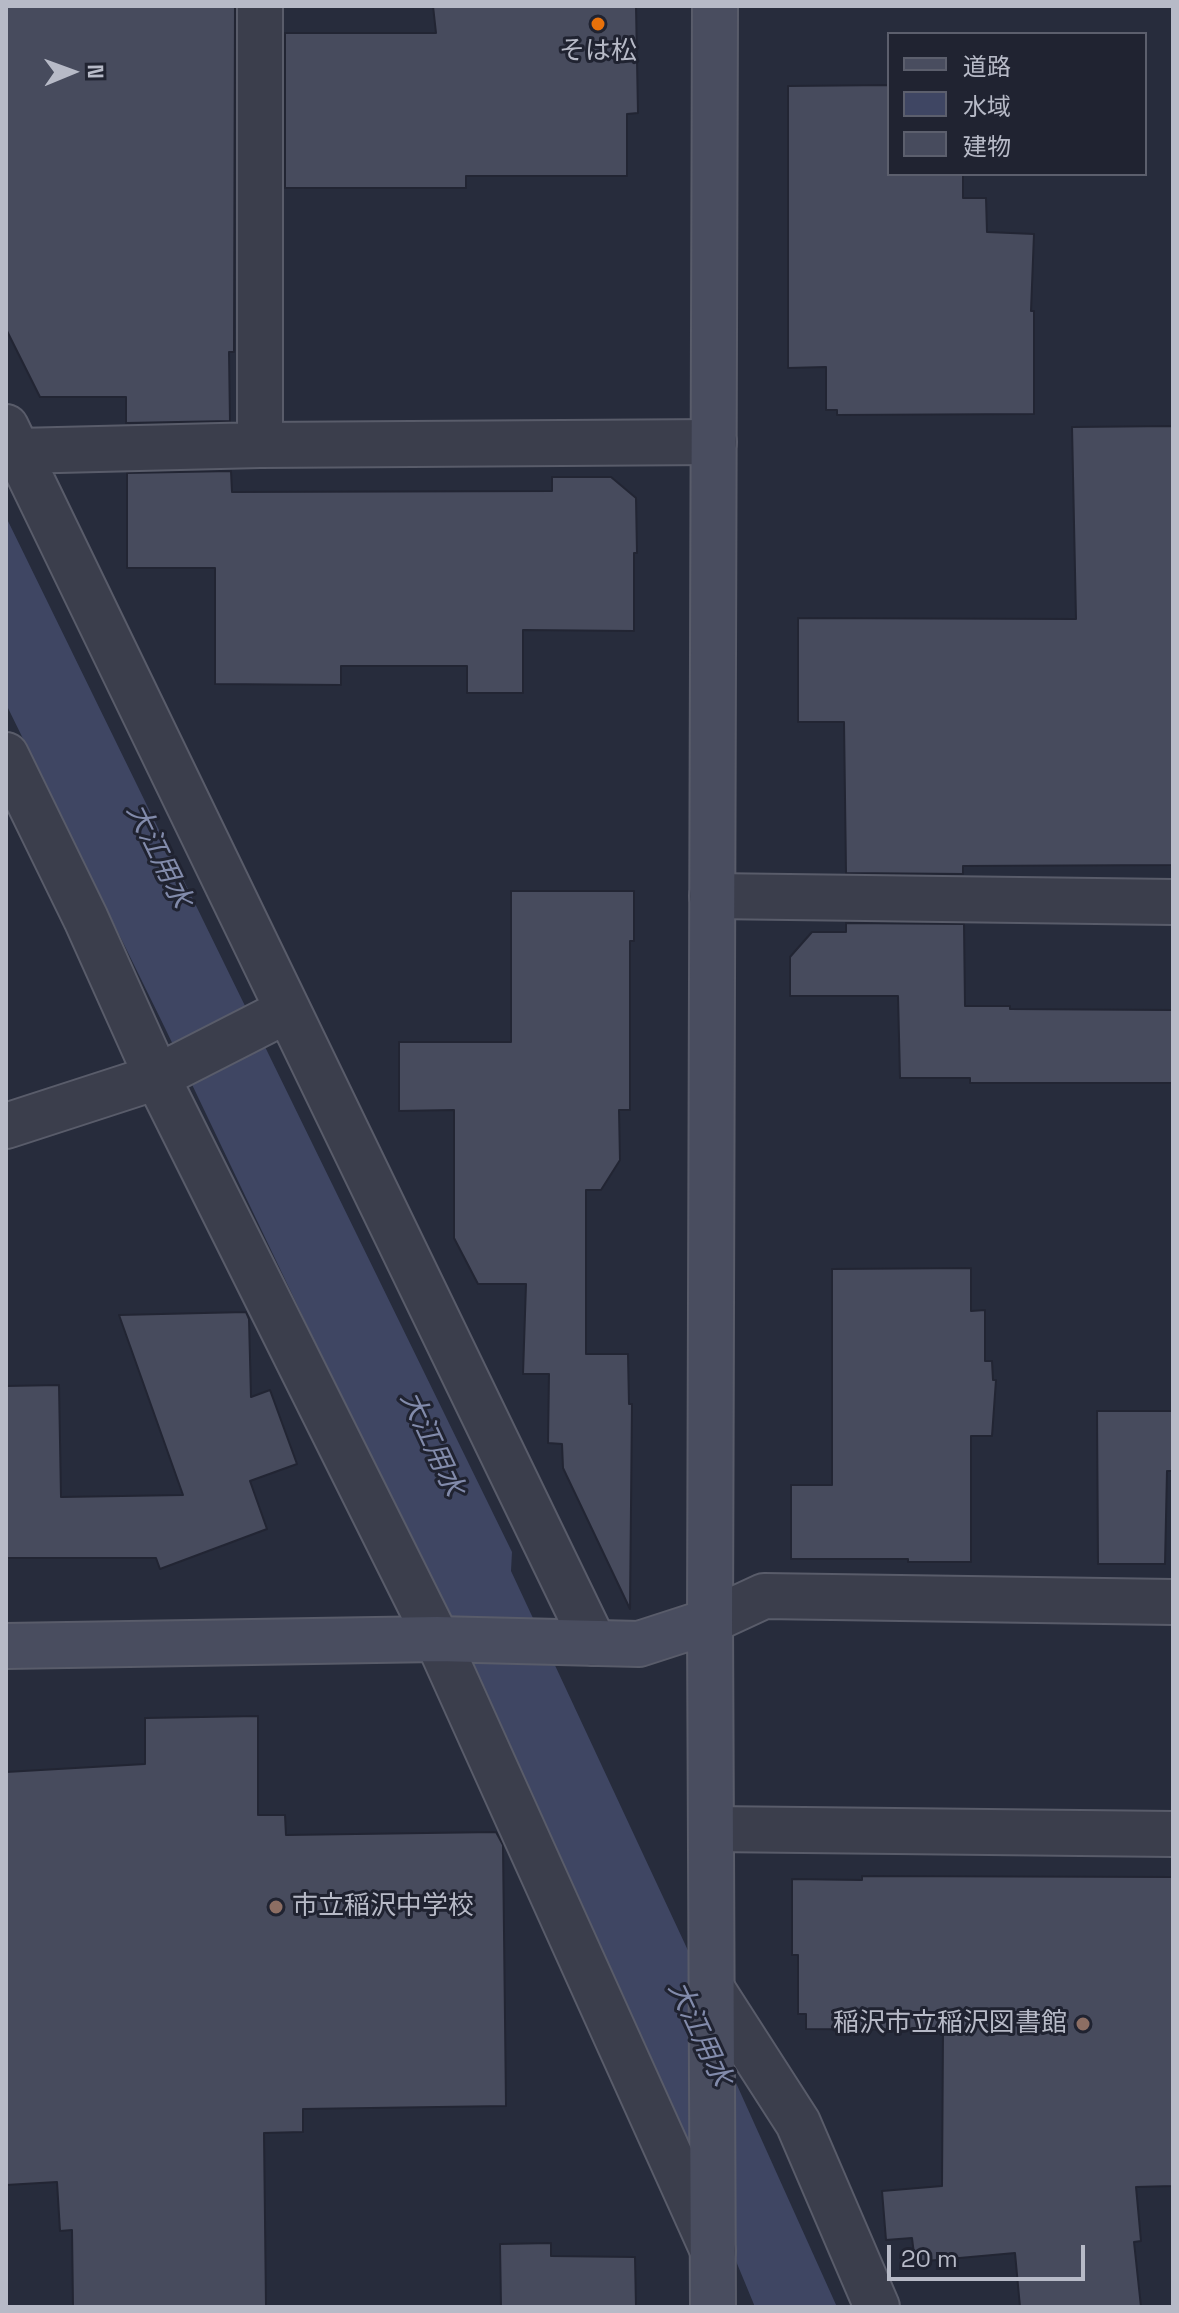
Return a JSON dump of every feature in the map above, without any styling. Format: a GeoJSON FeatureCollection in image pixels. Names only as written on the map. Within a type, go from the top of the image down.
{"type":"FeatureCollection","features":[{"type":"Feature","properties":{"kind":"street"},"geometry":{"type":"LineString","coordinates":[[260,6],[260,445]]}},
{"type":"Feature","properties":{"kind":"street"},"geometry":{"type":"LineString","coordinates":[[713,2307],[710,1621],[715,6]]}},
{"type":"Feature","properties":{"kind":"street"},"geometry":{"type":"LineString","coordinates":[[574,1643],[274,1018],[12,439],[260,445],[714,442]]}},
{"type":"Feature","properties":{"kind":"street"},"geometry":{"type":"LineString","coordinates":[[6,755],[441,1639],[714,2233]]}},
{"type":"Feature","properties":{"kind":"street"},"geometry":{"type":"LineString","coordinates":[[712,896],[1173,902]]}},
{"type":"Feature","properties":{"kind":"street"},"geometry":{"type":"LineString","coordinates":[[6,1126],[164,1073],[274,1018]]}},
{"type":"Feature","properties":{"kind":"street"},"geometry":{"type":"LineString","coordinates":[[6,1646],[441,1639],[639,1644],[710,1621],[764,1596],[1173,1602]]}},
{"type":"Feature","properties":{"kind":"street"},"geometry":{"type":"LineString","coordinates":[[711,1829],[1173,1834]]}},
{"type":"Feature","properties":{"kind":"street"},"geometry":{"type":"LineString","coordinates":[[712,1989],[798,2123],[877,2307]]}},
{"type":"Feature","properties":{"kind":"water","name":"大江用水"},"geometry":{"type":"Polygon","coordinates":[[[6,517],[512,1552],[511,1571],[733,2047],[732,2074],[837,2307],[755,2307],[410,1541],[6,704],[6,517]]]}},
{"type":"Feature","properties":{"kind":"building"},"geometry":{"type":"Polygon","coordinates":[[[235,6],[234,352],[229,352],[230,421],[126,423],[126,397],[40,397],[6,329],[6,7],[235,6]]]}},
{"type":"Feature","properties":{"kind":"building"},"geometry":{"type":"Polygon","coordinates":[[[433,6],[636,6],[638,113],[627,114],[627,176],[466,176],[466,188],[285,188],[285,33],[436,33],[433,6]]]}},
{"type":"Feature","properties":{"kind":"building"},"geometry":{"type":"Polygon","coordinates":[[[887,85],[887,176],[963,176],[963,198],[986,198],[987,232],[1034,234],[1031,311],[1034,311],[1034,414],[837,415],[837,410],[826,410],[826,367],[788,368],[788,86],[887,85]]]}},
{"type":"Feature","properties":{"kind":"building"},"geometry":{"type":"Polygon","coordinates":[[[1173,426],[1173,865],[963,866],[963,874],[846,873],[844,722],[798,722],[798,618],[1076,619],[1072,427],[1173,426]]]}},
{"type":"Feature","properties":{"kind":"building"},"geometry":{"type":"Polygon","coordinates":[[[231,471],[232,492],[552,491],[552,477],[611,477],[636,498],[634,631],[523,630],[523,693],[467,693],[467,666],[341,666],[341,685],[215,684],[215,568],[127,568],[127,473],[231,471]]]}},
{"type":"Feature","properties":{"kind":"building"},"geometry":{"type":"Polygon","coordinates":[[[511,891],[634,891],[634,941],[630,941],[630,1110],[619,1110],[620,1160],[601,1190],[586,1190],[586,1354],[628,1354],[629,1404],[632,1404],[630,1609],[563,1468],[562,1444],[548,1443],[549,1374],[523,1374],[526,1284],[478,1284],[454,1238],[454,1110],[399,1111],[399,1042],[511,1042],[511,891]]]}},
{"type":"Feature","properties":{"kind":"building"},"geometry":{"type":"Polygon","coordinates":[[[846,923],[964,924],[965,1006],[1173,1010],[1173,1083],[970,1083],[970,1078],[900,1078],[898,996],[790,996],[790,957],[812,932],[846,932],[846,923]]]}},
{"type":"Feature","properties":{"kind":"building"},"geometry":{"type":"Polygon","coordinates":[[[971,1268],[971,1311],[985,1310],[985,1361],[992,1361],[993,1380],[996,1380],[992,1436],[971,1436],[971,1562],[791,1559],[791,1485],[832,1485],[832,1269],[971,1268]]]}},
{"type":"Feature","properties":{"kind":"building"},"geometry":{"type":"Polygon","coordinates":[[[246,1312],[249,1319],[251,1397],[270,1390],[297,1464],[250,1481],[267,1529],[160,1569],[156,1558],[6,1558],[6,1386],[59,1385],[61,1497],[183,1495],[119,1315],[246,1312]]]}},
{"type":"Feature","properties":{"kind":"building"},"geometry":{"type":"Polygon","coordinates":[[[1097,1411],[1173,1411],[1173,1471],[1167,1471],[1165,1564],[1098,1564],[1097,1411]]]}},
{"type":"Feature","properties":{"kind":"building","name":"市立稲沢中学校"},"geometry":{"type":"Polygon","coordinates":[[[258,1716],[258,1815],[285,1815],[286,1835],[496,1832],[503,1845],[506,2106],[303,2109],[303,2132],[264,2133],[266,2307],[73,2307],[72,2230],[60,2231],[57,2182],[6,2185],[6,1772],[145,1764],[145,1718],[258,1716]]]}},
{"type":"Feature","properties":{"kind":"building"},"geometry":{"type":"Polygon","coordinates":[[[862,1876],[1173,1877],[1173,2186],[1136,2187],[1141,2241],[1134,2242],[1141,2307],[1020,2307],[1015,2253],[915,2262],[912,2238],[886,2240],[882,2191],[942,2186],[943,2030],[806,2029],[806,2014],[798,2014],[798,1955],[792,1955],[792,1879],[862,1880],[862,1876]]]}},
{"type":"Feature","properties":{"kind":"building"},"geometry":{"type":"Polygon","coordinates":[[[551,2243],[551,2256],[635,2257],[636,2307],[501,2307],[500,2244],[551,2243]]]}},
{"type":"Feature","properties":{"kind":"place","name":"そは松"},"geometry":{"type":"Point","coordinates":[598,24]}},
{"type":"Feature","properties":{"kind":"place","name":"市立稲沢中学校"},"geometry":{"type":"Point","coordinates":[276,1907]}},
{"type":"Feature","properties":{"kind":"place","name":"稲沢市立稲沢図書館"},"geometry":{"type":"Point","coordinates":[1083,2024]}}]}
